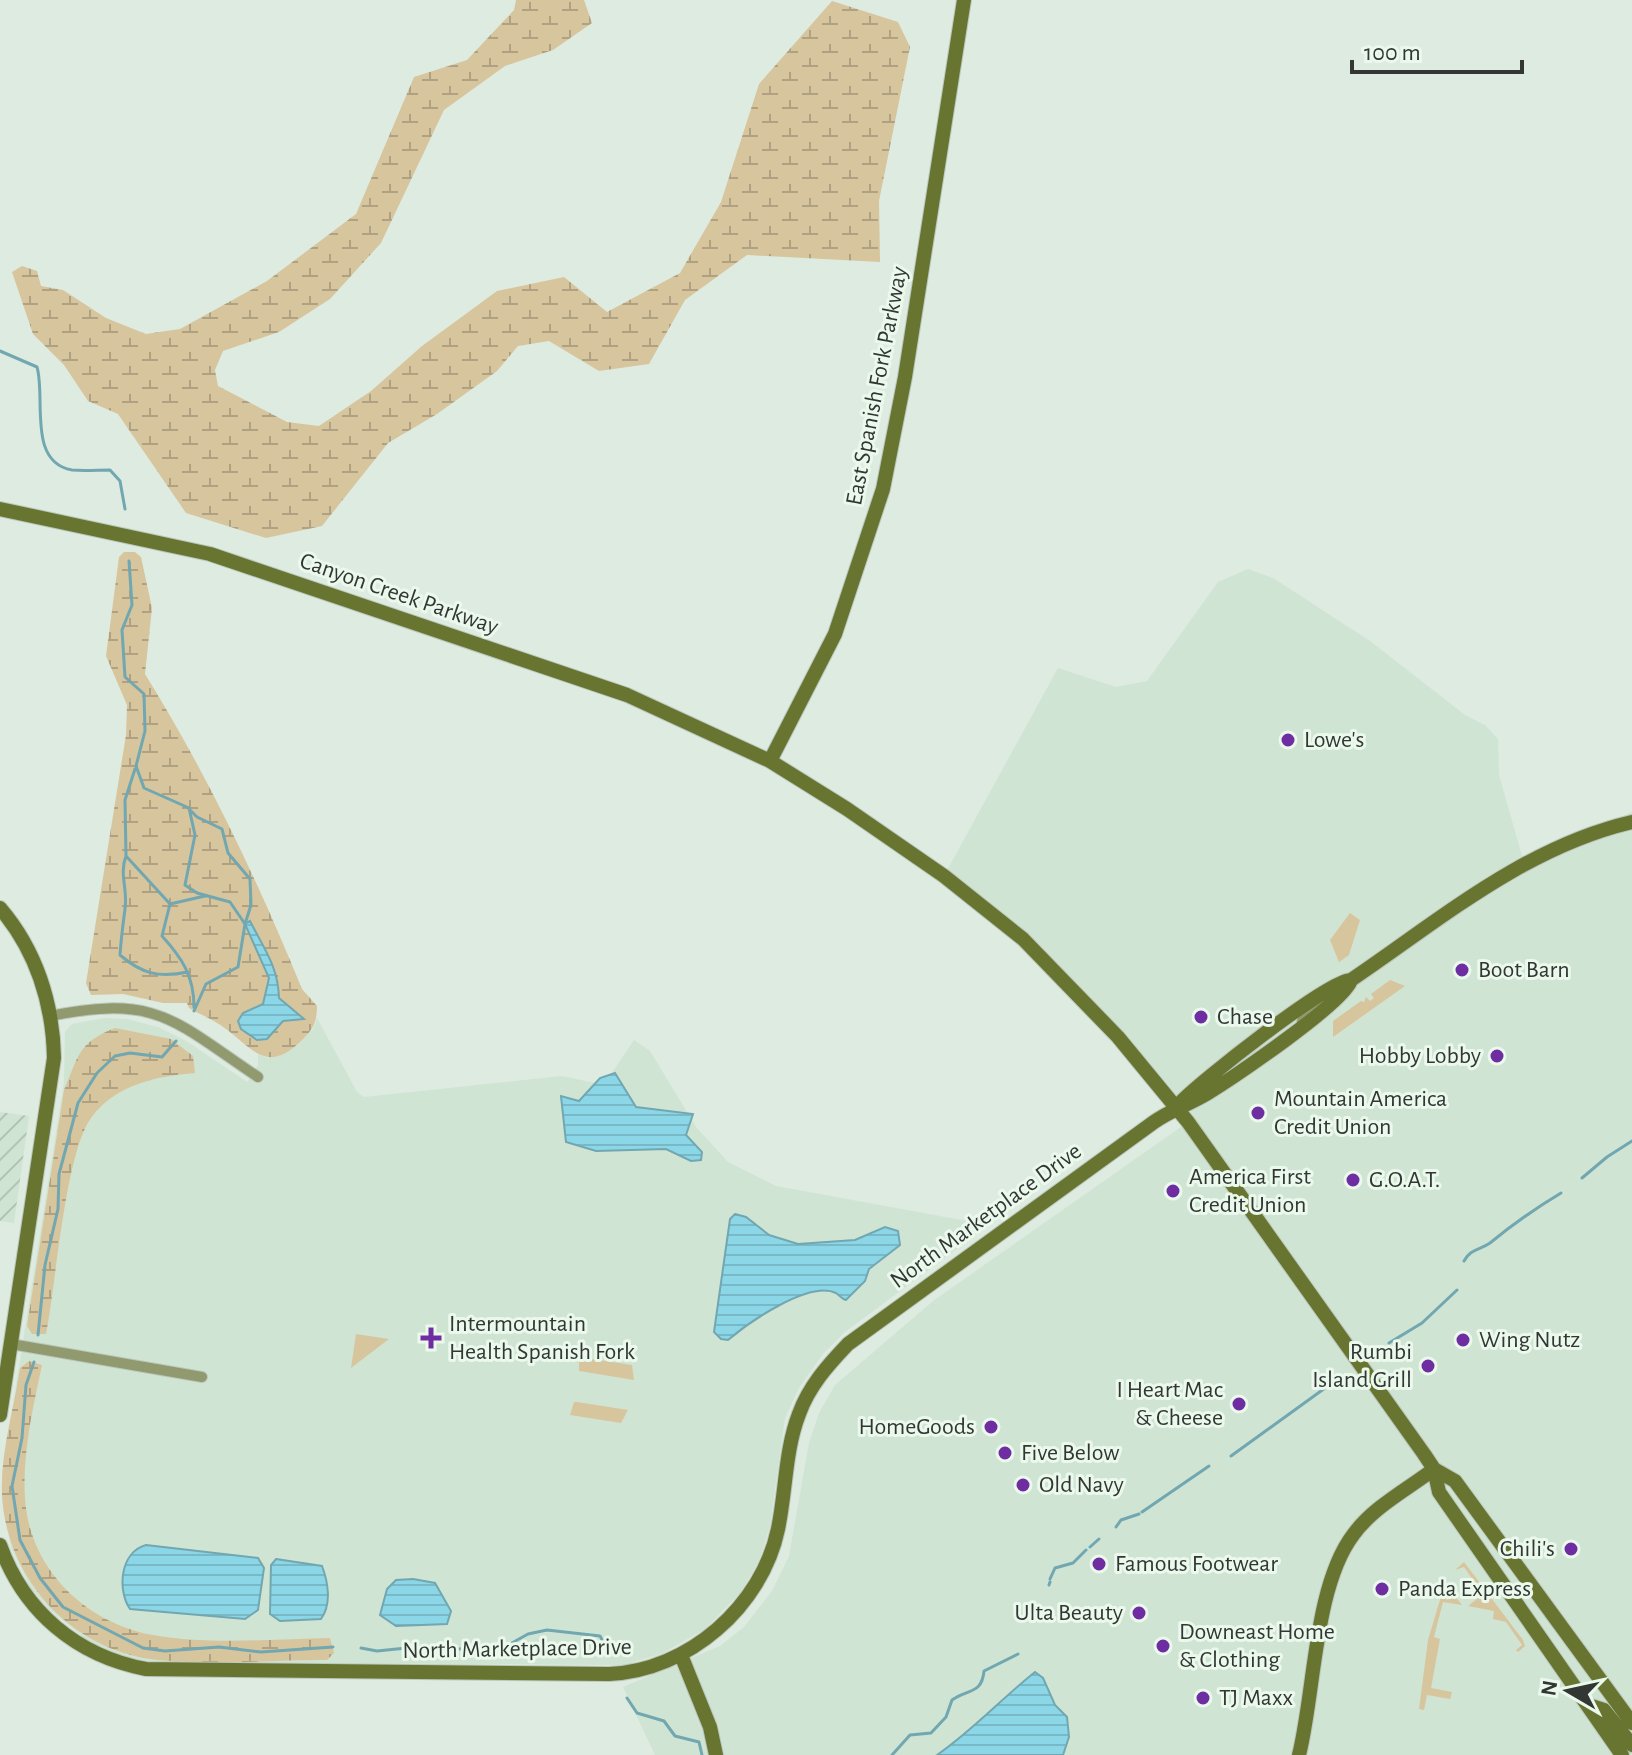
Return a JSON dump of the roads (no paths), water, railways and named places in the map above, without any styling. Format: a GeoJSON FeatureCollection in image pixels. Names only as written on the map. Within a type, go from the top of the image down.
{"type":"FeatureCollection","features":[{"type":"Feature","properties":{"kind":"street","name":"East Spanish Fork Parkway"},"geometry":{"type":"LineString","coordinates":[[770,761],[835,634],[883,489],[905,377],[964,0]]}},
{"type":"Feature","properties":{"kind":"street","name":"Canyon Creek Parkway"},"geometry":{"type":"LineString","coordinates":[[0,509],[181,546],[262,570],[627,695],[770,761],[944,876],[1023,939],[1118,1037],[1176,1107],[1434,1469]]}},
{"type":"Feature","properties":{"kind":"street","name":"North Marketplace Drive"},"geometry":{"type":"LineString","coordinates":[[1176,1107],[1196,1084],[1287,1018],[1339,982],[1351,980],[1477,891],[1524,863],[1590,832],[1632,822]]}},
{"type":"Feature","properties":{"kind":"street"},"geometry":{"type":"LineString","coordinates":[[0,908],[34,963],[50,1016],[53,1072],[6,1343],[0,1415]]}},
{"type":"Feature","properties":{"kind":"street","name":"North Marketplace Drive"},"geometry":{"type":"LineString","coordinates":[[0,1545],[27,1597],[69,1639],[110,1661],[146,1669],[609,1674],[639,1671],[681,1655],[723,1624],[752,1591],[764,1571],[779,1526],[798,1415],[807,1395],[829,1364],[868,1327],[1176,1107],[1205,1095],[1345,995],[1351,980]]}},
{"type":"Feature","properties":{"kind":"street"},"geometry":{"type":"LineString","coordinates":[[50,1016],[112,1006],[153,1013],[203,1037],[258,1077]]}},
{"type":"Feature","properties":{"kind":"street"},"geometry":{"type":"LineString","coordinates":[[6,1343],[202,1377]]}},
{"type":"Feature","properties":{"kind":"street"},"geometry":{"type":"LineString","coordinates":[[1434,1469],[1439,1492],[1622,1755]]}},
{"type":"Feature","properties":{"kind":"street"},"geometry":{"type":"LineString","coordinates":[[1434,1469],[1455,1481],[1632,1723]]}},
{"type":"Feature","properties":{"kind":"street"},"geometry":{"type":"LineString","coordinates":[[1299,1755],[1330,1582],[1345,1547],[1371,1516],[1434,1469]]}},
{"type":"Feature","properties":{"kind":"street"},"geometry":{"type":"LineString","coordinates":[[681,1655],[710,1727],[716,1755]]}},
{"type":"Feature","properties":{"kind":"street"},"geometry":{"type":"LineString","coordinates":[[1588,1705],[1604,1710],[1632,1745]]}},
{"type":"Feature","properties":{"kind":"water"},"geometry":{"type":"Polygon","coordinates":[[[250,921],[273,967],[279,998],[304,1019],[283,1021],[267,1039],[257,1040],[241,1029],[238,1021],[243,1013],[263,1004],[269,978],[245,924],[250,921]]]}},
{"type":"Feature","properties":{"kind":"water"},"geometry":{"type":"Polygon","coordinates":[[[615,1073],[636,1107],[693,1114],[686,1135],[702,1152],[701,1160],[691,1161],[666,1149],[596,1151],[566,1142],[561,1096],[579,1101],[600,1078],[615,1073]]]}},
{"type":"Feature","properties":{"kind":"water"},"geometry":{"type":"Polygon","coordinates":[[[735,1214],[746,1217],[769,1235],[798,1244],[855,1240],[885,1227],[898,1231],[900,1245],[869,1269],[865,1281],[846,1300],[836,1293],[811,1292],[779,1305],[728,1340],[721,1339],[714,1332],[730,1219],[735,1214]]]}},
{"type":"Feature","properties":{"kind":"water"},"geometry":{"type":"Polygon","coordinates":[[[146,1545],[258,1558],[264,1568],[258,1610],[245,1619],[130,1609],[123,1592],[123,1572],[131,1555],[146,1545]]]}},
{"type":"Feature","properties":{"kind":"water"},"geometry":{"type":"Polygon","coordinates":[[[276,1559],[322,1566],[328,1593],[327,1607],[321,1619],[280,1621],[270,1614],[271,1565],[276,1559]]]}},
{"type":"Feature","properties":{"kind":"water"},"geometry":{"type":"Polygon","coordinates":[[[396,1580],[435,1583],[451,1611],[447,1624],[396,1626],[380,1615],[387,1589],[396,1580]]]}},
{"type":"Feature","properties":{"kind":"water"},"geometry":{"type":"Polygon","coordinates":[[[1035,1672],[1043,1678],[1055,1705],[1067,1717],[1069,1737],[1063,1755],[937,1755],[962,1736],[1035,1672]]]}},
{"type":"Feature","properties":{"kind":"waterway"},"geometry":{"type":"LineString","coordinates":[[0,351],[37,367],[41,427],[49,455],[58,465],[72,470],[110,470],[120,481],[125,509]]}},
{"type":"Feature","properties":{"kind":"waterway"},"geometry":{"type":"LineString","coordinates":[[129,561],[132,605],[122,630],[125,677],[144,694],[145,731],[136,766],[144,788],[189,808],[195,835],[185,885],[197,893],[230,902],[245,924],[238,967],[206,984],[194,1011]]}},
{"type":"Feature","properties":{"kind":"waterway"},"geometry":{"type":"LineString","coordinates":[[135,769],[125,800],[126,856],[170,904],[162,936],[186,968],[194,1007]]}},
{"type":"Feature","properties":{"kind":"waterway"},"geometry":{"type":"LineString","coordinates":[[189,809],[197,817],[222,829],[228,853],[250,879],[251,905],[245,924]]}},
{"type":"Feature","properties":{"kind":"waterway"},"geometry":{"type":"LineString","coordinates":[[126,856],[123,869],[126,902],[120,955],[151,973],[168,975],[188,972]]}},
{"type":"Feature","properties":{"kind":"waterway"},"geometry":{"type":"LineString","coordinates":[[170,904],[205,896]]}},
{"type":"Feature","properties":{"kind":"waterway"},"geometry":{"type":"LineString","coordinates":[[38,1335],[45,1265],[58,1209],[59,1174],[78,1103],[97,1073],[115,1056],[130,1053],[162,1057],[176,1041]]}},
{"type":"Feature","properties":{"kind":"waterway"},"geometry":{"type":"LineString","coordinates":[[1582,1178],[1632,1141]]}},
{"type":"Feature","properties":{"kind":"waterway"},"geometry":{"type":"LineString","coordinates":[[1464,1261],[1472,1252],[1490,1243],[1561,1193]]}},
{"type":"Feature","properties":{"kind":"waterway"},"geometry":{"type":"LineString","coordinates":[[1389,1343],[1422,1323],[1457,1290]]}},
{"type":"Feature","properties":{"kind":"waterway"},"geometry":{"type":"LineString","coordinates":[[34,1362],[26,1385],[22,1438],[12,1486],[20,1540],[40,1578],[63,1607],[143,1648],[165,1651],[219,1647],[261,1652],[333,1647]]}},
{"type":"Feature","properties":{"kind":"waterway"},"geometry":{"type":"LineString","coordinates":[[1231,1456],[1332,1383]]}},
{"type":"Feature","properties":{"kind":"waterway"},"geometry":{"type":"LineString","coordinates":[[1142,1512],[1209,1466]]}},
{"type":"Feature","properties":{"kind":"waterway"},"geometry":{"type":"LineString","coordinates":[[1116,1527],[1121,1520],[1139,1514]]}},
{"type":"Feature","properties":{"kind":"waterway"},"geometry":{"type":"LineString","coordinates":[[1090,1547],[1099,1539]]}},
{"type":"Feature","properties":{"kind":"waterway"},"geometry":{"type":"LineString","coordinates":[[1050,1579],[1055,1568],[1073,1563],[1086,1550]]}},
{"type":"Feature","properties":{"kind":"waterway"},"geometry":{"type":"LineString","coordinates":[[361,1648],[377,1651],[426,1646],[484,1651],[501,1649],[528,1634],[547,1630],[600,1636],[610,1654]]}},
{"type":"Feature","properties":{"kind":"waterway"},"geometry":{"type":"LineString","coordinates":[[892,1755],[910,1735],[931,1733],[946,1717],[952,1700],[977,1687],[984,1671],[1018,1654]]}},
{"type":"Feature","properties":{"kind":"waterway"},"geometry":{"type":"LineString","coordinates":[[627,1698],[637,1713],[664,1721],[675,1736],[699,1742],[702,1755]]}},
{"type":"Feature","properties":{"kind":"place","name":"Lowe's"},"geometry":{"type":"Point","coordinates":[1288,740]}},
{"type":"Feature","properties":{"kind":"place","name":"Boot Barn"},"geometry":{"type":"Point","coordinates":[1462,970]}},
{"type":"Feature","properties":{"kind":"place","name":"Chase"},"geometry":{"type":"Point","coordinates":[1201,1017]}},
{"type":"Feature","properties":{"kind":"place","name":"Hobby Lobby"},"geometry":{"type":"Point","coordinates":[1497,1056]}},
{"type":"Feature","properties":{"kind":"place","name":"Mountain America Credit Union"},"geometry":{"type":"Point","coordinates":[1258,1113]}},
{"type":"Feature","properties":{"kind":"place","name":"G.O.A.T."},"geometry":{"type":"Point","coordinates":[1353,1180]}},
{"type":"Feature","properties":{"kind":"place","name":"America First Credit Union"},"geometry":{"type":"Point","coordinates":[1173,1191]}},
{"type":"Feature","properties":{"kind":"place","name":"Intermountain Health Spanish Fork"},"geometry":{"type":"Point","coordinates":[431,1338]}},
{"type":"Feature","properties":{"kind":"place","name":"Wing Nutz"},"geometry":{"type":"Point","coordinates":[1463,1340]}},
{"type":"Feature","properties":{"kind":"place","name":"Rumbi Island Grill"},"geometry":{"type":"Point","coordinates":[1428,1366]}},
{"type":"Feature","properties":{"kind":"place","name":"I Heart Mac & Cheese"},"geometry":{"type":"Point","coordinates":[1239,1404]}},
{"type":"Feature","properties":{"kind":"place","name":"HomeGoods"},"geometry":{"type":"Point","coordinates":[991,1427]}},
{"type":"Feature","properties":{"kind":"place","name":"Five Below"},"geometry":{"type":"Point","coordinates":[1005,1453]}},
{"type":"Feature","properties":{"kind":"place","name":"Old Navy"},"geometry":{"type":"Point","coordinates":[1023,1485]}},
{"type":"Feature","properties":{"kind":"place","name":"Chili's"},"geometry":{"type":"Point","coordinates":[1571,1549]}},
{"type":"Feature","properties":{"kind":"place","name":"Famous Footwear"},"geometry":{"type":"Point","coordinates":[1099,1564]}},
{"type":"Feature","properties":{"kind":"place","name":"Panda Express"},"geometry":{"type":"Point","coordinates":[1382,1589]}},
{"type":"Feature","properties":{"kind":"place","name":"Ulta Beauty"},"geometry":{"type":"Point","coordinates":[1139,1613]}},
{"type":"Feature","properties":{"kind":"place","name":"Downeast Home & Clothing"},"geometry":{"type":"Point","coordinates":[1163,1646]}},
{"type":"Feature","properties":{"kind":"place","name":"TJ Maxx"},"geometry":{"type":"Point","coordinates":[1203,1698]}}]}
